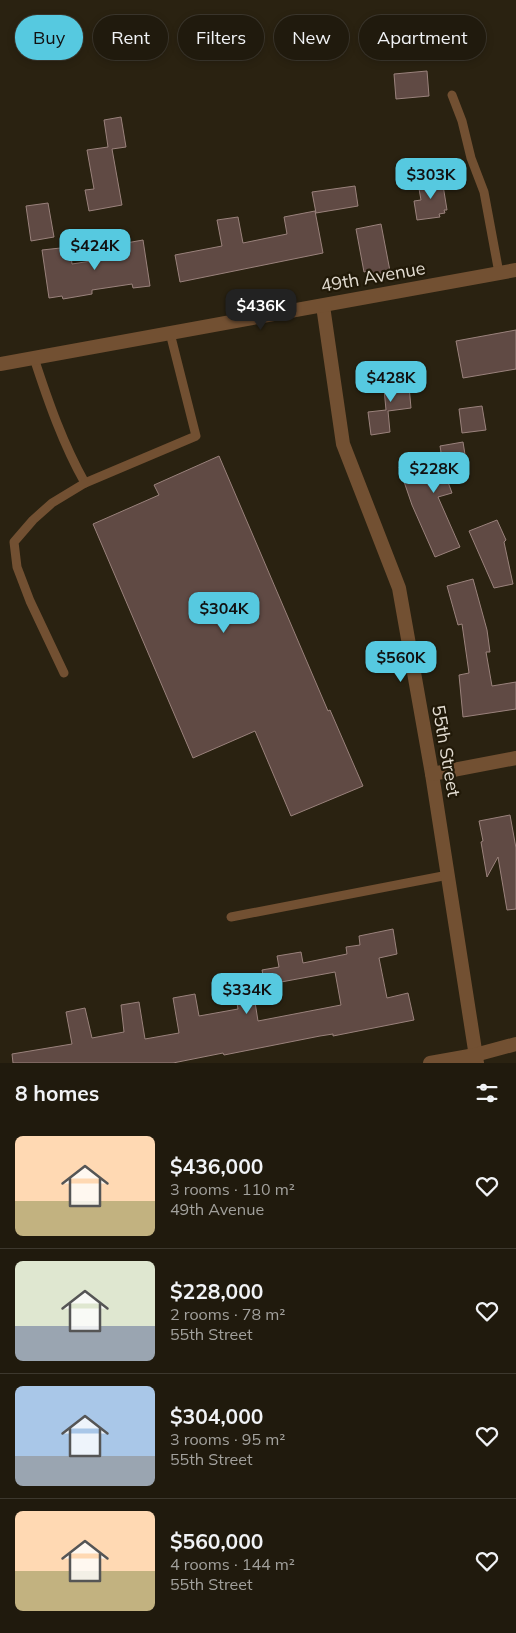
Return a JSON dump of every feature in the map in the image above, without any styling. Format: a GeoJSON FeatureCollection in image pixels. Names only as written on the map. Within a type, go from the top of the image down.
{"type":"FeatureCollection","features":[{"type":"Feature","properties":{"kind":"street","name":"49th Avenue"},"geometry":{"type":"LineString","coordinates":[[0,364],[516,270]]}},
{"type":"Feature","properties":{"kind":"street","name":"55th Street"},"geometry":{"type":"LineString","coordinates":[[323,306],[343,444],[398,588],[432,774],[476,1059]]}},
{"type":"Feature","properties":{"kind":"street"},"geometry":{"type":"LineString","coordinates":[[432,774],[516,758]]}},
{"type":"Feature","properties":{"kind":"street"},"geometry":{"type":"LineString","coordinates":[[430,1063],[476,1059],[516,1044]]}},
{"type":"Feature","properties":{"kind":"lane"},"geometry":{"type":"LineString","coordinates":[[452,95],[462,121],[471,158],[484,192],[500,273]]}},
{"type":"Feature","properties":{"kind":"lane"},"geometry":{"type":"LineString","coordinates":[[64,673],[17,567],[14,542],[33,520],[52,503],[85,483],[196,436],[170,333]]}},
{"type":"Feature","properties":{"kind":"lane"},"geometry":{"type":"LineString","coordinates":[[34,358],[75,466],[85,483]]}},
{"type":"Feature","properties":{"kind":"lane"},"geometry":{"type":"LineString","coordinates":[[231,917],[448,876]]}},
{"type":"Feature","properties":{"kind":"building"},"geometry":{"type":"Polygon","coordinates":[[[427,71],[429,96],[396,99],[394,74],[427,71]]]}},
{"type":"Feature","properties":{"kind":"building"},"geometry":{"type":"Polygon","coordinates":[[[121,117],[126,147],[112,149],[122,205],[89,211],[85,190],[94,189],[87,150],[108,147],[104,120],[121,117]]]}},
{"type":"Feature","properties":{"kind":"building"},"geometry":{"type":"Polygon","coordinates":[[[442,179],[447,210],[444,210],[445,213],[439,214],[440,217],[417,220],[414,201],[421,200],[418,183],[442,179]]]}},
{"type":"Feature","properties":{"kind":"building"},"geometry":{"type":"Polygon","coordinates":[[[355,186],[358,206],[316,213],[312,192],[355,186]]]}},
{"type":"Feature","properties":{"kind":"building"},"geometry":{"type":"Polygon","coordinates":[[[48,203],[54,237],[31,241],[26,206],[48,203]]]}},
{"type":"Feature","properties":{"kind":"building"},"geometry":{"type":"Polygon","coordinates":[[[315,211],[323,253],[180,282],[175,255],[222,246],[217,220],[238,217],[243,243],[287,234],[284,217],[315,211]]]}},
{"type":"Feature","properties":{"kind":"building"},"geometry":{"type":"Polygon","coordinates":[[[381,224],[390,271],[372,275],[371,270],[364,272],[356,229],[381,224]]]}},
{"type":"Feature","properties":{"kind":"building"},"geometry":{"type":"Polygon","coordinates":[[[143,240],[150,286],[133,288],[132,284],[92,290],[92,294],[63,299],[62,296],[49,298],[42,250],[70,247],[72,264],[117,257],[115,245],[143,240]]]}},
{"type":"Feature","properties":{"kind":"building"},"geometry":{"type":"Polygon","coordinates":[[[516,330],[516,369],[463,378],[456,341],[516,330]]]}},
{"type":"Feature","properties":{"kind":"building"},"geometry":{"type":"Polygon","coordinates":[[[408,375],[411,408],[388,411],[390,432],[371,435],[368,412],[386,410],[383,378],[408,375]]]}},
{"type":"Feature","properties":{"kind":"building"},"geometry":{"type":"Polygon","coordinates":[[[482,406],[486,430],[462,433],[459,409],[482,406]]]}},
{"type":"Feature","properties":{"kind":"building"},"geometry":{"type":"Polygon","coordinates":[[[463,442],[467,467],[444,471],[452,493],[438,497],[460,547],[435,557],[412,505],[399,467],[441,452],[440,446],[463,442]]]}},
{"type":"Feature","properties":{"kind":"building"},"geometry":{"type":"Polygon","coordinates":[[[219,456],[328,711],[330,710],[363,786],[291,816],[255,731],[193,758],[93,524],[159,495],[154,485],[219,456]]]}},
{"type":"Feature","properties":{"kind":"building"},"geometry":{"type":"Polygon","coordinates":[[[497,520],[506,540],[504,542],[513,584],[494,588],[469,531],[497,520]]]}},
{"type":"Feature","properties":{"kind":"building"},"geometry":{"type":"Polygon","coordinates":[[[473,579],[487,630],[490,652],[486,652],[492,686],[516,682],[516,709],[463,717],[459,675],[469,673],[462,624],[458,625],[447,586],[473,579]]]}},
{"type":"Feature","properties":{"kind":"building"},"geometry":{"type":"Polygon","coordinates":[[[510,815],[516,848],[516,909],[507,910],[498,857],[487,877],[479,821],[510,815]]]}},
{"type":"Feature","properties":{"kind":"building"},"geometry":{"type":"Polygon","coordinates":[[[393,929],[397,954],[379,958],[387,998],[408,993],[414,1020],[333,1036],[333,1034],[320,1036],[173,1063],[13,1063],[12,1054],[72,1044],[66,1012],[85,1008],[92,1038],[124,1032],[121,1005],[139,1002],[145,1039],[179,1033],[173,998],[195,994],[199,1016],[238,1009],[234,986],[252,983],[258,1021],[341,1005],[335,972],[265,985],[262,970],[279,967],[277,956],[301,952],[303,963],[347,954],[346,947],[360,945],[359,936],[393,929]]]}}]}
